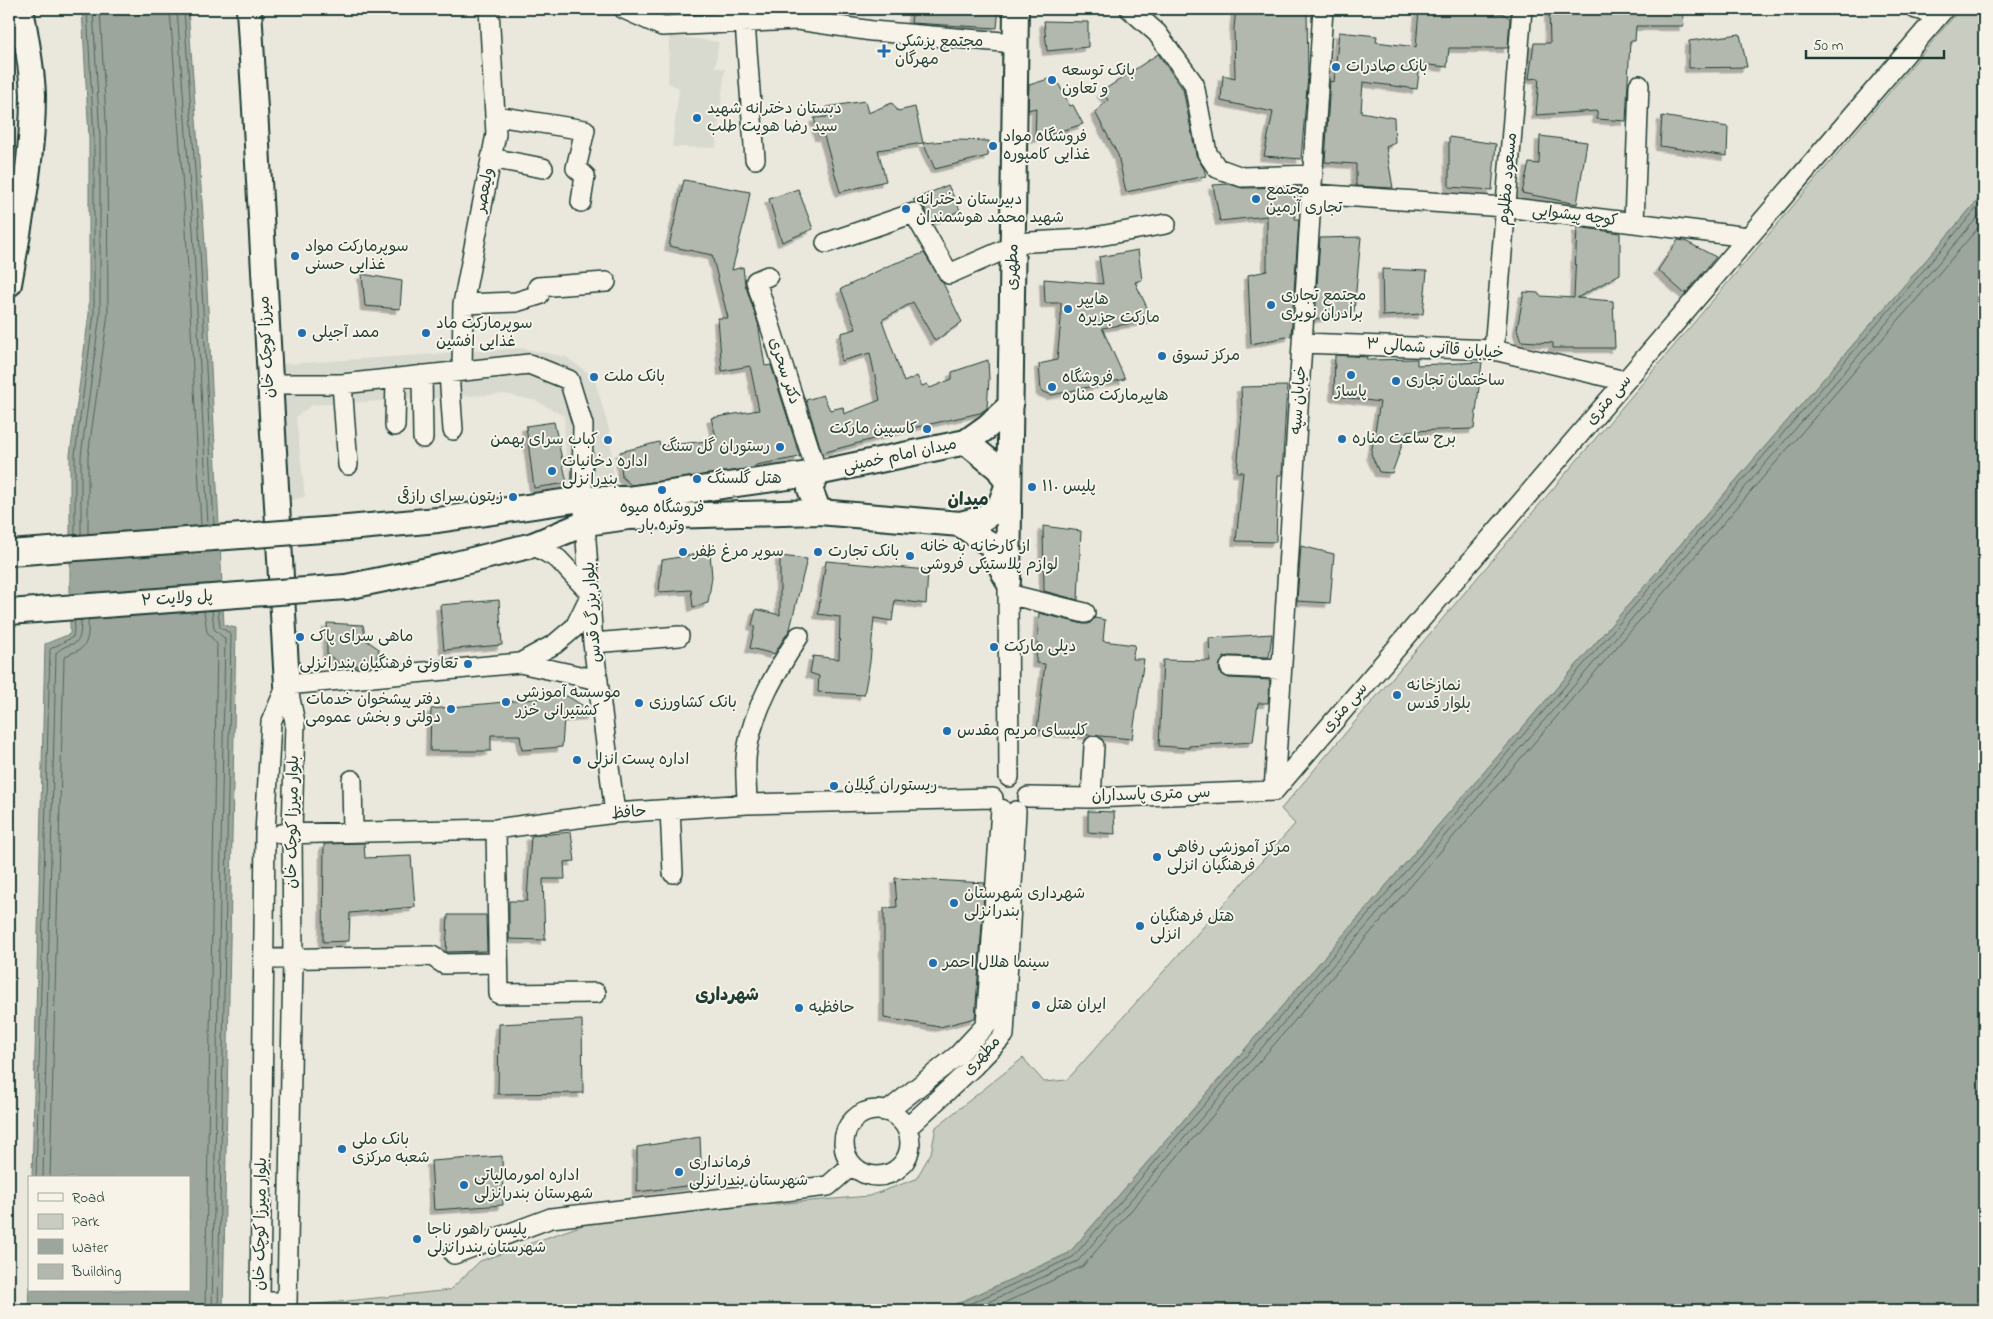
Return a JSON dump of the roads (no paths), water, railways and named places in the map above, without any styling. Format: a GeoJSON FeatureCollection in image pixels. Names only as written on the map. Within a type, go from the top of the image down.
{"type":"FeatureCollection","features":[{"type":"Feature","properties":{"kind":"main road"},"geometry":{"type":"LineString","coordinates":[[9,284],[13,240],[24,208],[33,95],[18,36],[21,9]]}},
{"type":"Feature","properties":{"kind":"main road","name":"میرزا کوچک خان"},"geometry":{"type":"LineString","coordinates":[[249,9],[287,685]]}},
{"type":"Feature","properties":{"kind":"main road","name":"مطهری"},"geometry":{"type":"LineString","coordinates":[[1008,484],[1011,406],[1016,9]]}},
{"type":"Feature","properties":{"kind":"main road"},"geometry":{"type":"LineString","coordinates":[[966,442],[987,428],[1011,406]]}},
{"type":"Feature","properties":{"kind":"main road","name":"میدان امام خمینی"},"geometry":{"type":"LineString","coordinates":[[9,553],[336,529],[438,520],[583,499],[628,499],[817,473],[966,442],[999,469],[1008,484]]}},
{"type":"Feature","properties":{"kind":"main road"},"geometry":{"type":"LineString","coordinates":[[817,473],[810,489],[819,512],[960,524],[984,518],[999,508],[1008,484]]}},
{"type":"Feature","properties":{"kind":"main road"},"geometry":{"type":"LineString","coordinates":[[1008,484],[1008,588]]}},
{"type":"Feature","properties":{"kind":"main road","name":"پل ولایت ۲"},"geometry":{"type":"LineString","coordinates":[[9,612],[346,587],[452,565],[533,545],[586,523],[628,518],[819,512]]}},
{"type":"Feature","properties":{"kind":"main road"},"geometry":{"type":"LineString","coordinates":[[960,524],[991,545],[1008,588]]}},
{"type":"Feature","properties":{"kind":"street","name":"ولیعصر"},"geometry":{"type":"LineString","coordinates":[[453,430],[456,372],[463,304],[496,134],[489,9]]}},
{"type":"Feature","properties":{"kind":"street"},"geometry":{"type":"LineString","coordinates":[[624,9],[649,14],[662,26],[798,20],[872,32],[1015,43]]}},
{"type":"Feature","properties":{"kind":"street","name":"کوچه پیشوایی"},"geometry":{"type":"LineString","coordinates":[[1130,9],[1157,33],[1194,84],[1207,153],[1217,168],[1242,176],[1748,237]]}},
{"type":"Feature","properties":{"kind":"street","name":"خیابان سپه"},"geometry":{"type":"LineString","coordinates":[[1274,791],[1323,9]]}},
{"type":"Feature","properties":{"kind":"street","name":"مسعود مظلوم"},"geometry":{"type":"LineString","coordinates":[[1494,350],[1522,9]]}},
{"type":"Feature","properties":{"kind":"street"},"geometry":{"type":"LineString","coordinates":[[1916,9],[1942,11]]}},
{"type":"Feature","properties":{"kind":"street","name":"سی متری"},"geometry":{"type":"LineString","coordinates":[[1274,791],[1942,11]]}},
{"type":"Feature","properties":{"kind":"street"},"geometry":{"type":"LineString","coordinates":[[745,23],[755,159]]}},
{"type":"Feature","properties":{"kind":"street"},"geometry":{"type":"LineString","coordinates":[[1634,223],[1639,85]]}},
{"type":"Feature","properties":{"kind":"street"},"geometry":{"type":"LineString","coordinates":[[496,116],[585,130],[576,168],[585,176],[581,202]]}},
{"type":"Feature","properties":{"kind":"street"},"geometry":{"type":"LineString","coordinates":[[492,158],[543,168]]}},
{"type":"Feature","properties":{"kind":"street"},"geometry":{"type":"LineString","coordinates":[[826,243],[914,213],[949,274],[1013,244],[1083,239],[1166,224]]}},
{"type":"Feature","properties":{"kind":"street","name":"دکتر سحری"},"geometry":{"type":"LineString","coordinates":[[768,276],[756,281],[817,473]]}},
{"type":"Feature","properties":{"kind":"street"},"geometry":{"type":"LineString","coordinates":[[463,304],[516,302],[538,295],[538,286],[606,282]]}},
{"type":"Feature","properties":{"kind":"street","name":"خیابان قاآنی شمالی ۳"},"geometry":{"type":"LineString","coordinates":[[1302,343],[1494,350],[1625,381]]}},
{"type":"Feature","properties":{"kind":"street","name":"بلوار بزرگ قدس"},"geometry":{"type":"LineString","coordinates":[[456,372],[529,364],[570,380],[583,425],[583,499],[593,643],[615,813]]}},
{"type":"Feature","properties":{"kind":"street"},"geometry":{"type":"LineString","coordinates":[[269,384],[342,384],[456,372]]}},
{"type":"Feature","properties":{"kind":"street"},"geometry":{"type":"LineString","coordinates":[[422,375],[423,438]]}},
{"type":"Feature","properties":{"kind":"street"},"geometry":{"type":"LineString","coordinates":[[395,426],[396,379]]}},
{"type":"Feature","properties":{"kind":"street"},"geometry":{"type":"LineString","coordinates":[[342,384],[348,464]]}},
{"type":"Feature","properties":{"kind":"street"},"geometry":{"type":"LineString","coordinates":[[520,663],[555,644],[575,627],[591,594],[558,559],[533,545]]}},
{"type":"Feature","properties":{"kind":"street"},"geometry":{"type":"LineString","coordinates":[[1009,777],[1008,588],[1085,612]]}},
{"type":"Feature","properties":{"kind":"street"},"geometry":{"type":"LineString","coordinates":[[593,643],[679,636]]}},
{"type":"Feature","properties":{"kind":"street"},"geometry":{"type":"LineString","coordinates":[[747,804],[746,752],[758,706],[779,667],[799,636]]}},
{"type":"Feature","properties":{"kind":"street"},"geometry":{"type":"LineString","coordinates":[[287,685],[520,663],[598,680]]}},
{"type":"Feature","properties":{"kind":"street"},"geometry":{"type":"LineString","coordinates":[[1230,667],[1281,669]]}},
{"type":"Feature","properties":{"kind":"street","name":"بلوار میرزا کوچک خان"},"geometry":{"type":"LineString","coordinates":[[287,685],[295,722],[287,1302],[260,1302],[265,834],[271,722],[287,685]]}},
{"type":"Feature","properties":{"kind":"street"},"geometry":{"type":"LineString","coordinates":[[1091,798],[1094,746]]}},
{"type":"Feature","properties":{"kind":"street"},"geometry":{"type":"LineString","coordinates":[[1009,777],[1017,778],[1027,790],[1009,804],[993,791],[996,784],[1002,779],[1009,777]]}},
{"type":"Feature","properties":{"kind":"street"},"geometry":{"type":"LineString","coordinates":[[352,780],[353,832]]}},
{"type":"Feature","properties":{"kind":"street","name":"سی متری پاسداران"},"geometry":{"type":"LineString","coordinates":[[1009,804],[1091,798],[1274,791]]}},
{"type":"Feature","properties":{"kind":"street","name":"حافظ"},"geometry":{"type":"LineString","coordinates":[[265,834],[496,829],[615,813],[747,804],[1009,804]]}},
{"type":"Feature","properties":{"kind":"street","name":"مطهری"},"geometry":{"type":"LineString","coordinates":[[888,1111],[958,1055],[986,1025],[1009,804]]}},
{"type":"Feature","properties":{"kind":"street","name":"مطهری"},"geometry":{"type":"LineString","coordinates":[[908,1128],[1004,1035],[1009,804]]}},
{"type":"Feature","properties":{"kind":"street"},"geometry":{"type":"LineString","coordinates":[[670,809],[673,873]]}},
{"type":"Feature","properties":{"kind":"street"},"geometry":{"type":"LineString","coordinates":[[496,829],[499,994],[596,993]]}},
{"type":"Feature","properties":{"kind":"street"},"geometry":{"type":"LineString","coordinates":[[264,959],[432,956],[444,964],[497,963]]}},
{"type":"Feature","properties":{"kind":"street"},"geometry":{"type":"LineString","coordinates":[[263,1080],[291,1080]]}},
{"type":"Feature","properties":{"kind":"street"},"geometry":{"type":"LineString","coordinates":[[880,1109],[888,1111],[903,1121],[908,1128],[911,1145],[909,1154],[905,1162],[892,1173],[884,1176],[866,1174],[852,1165],[847,1158],[844,1140],[850,1124],[863,1113],[880,1109]]}},
{"type":"Feature","properties":{"kind":"street"},"geometry":{"type":"LineString","coordinates":[[454,1254],[551,1218],[828,1186],[852,1165]]}},
{"type":"Feature","properties":{"kind":"street"},"geometry":{"type":"LineString","coordinates":[[261,1189],[290,1189]]}},
{"type":"Feature","properties":{"kind":"water"},"geometry":{"type":"Polygon","coordinates":[[[82,9],[188,9],[204,229],[224,625],[236,628],[223,1310],[28,1310],[29,1292],[190,1292],[190,1176],[32,1176],[45,644],[70,634],[70,455],[89,314],[89,138],[82,9]]]}},
{"type":"Feature","properties":{"kind":"water"},"geometry":{"type":"Polygon","coordinates":[[[1984,193],[1984,1310],[943,1310],[1069,1253],[1984,193]]]}},
{"type":"Feature","properties":{"kind":"place","name":"مجتمع پزشکی مهرگان"},"geometry":{"type":"Point","coordinates":[884,51]}},
{"type":"Feature","properties":{"kind":"place","name":"بانک صادرات"},"geometry":{"type":"Point","coordinates":[1336,67]}},
{"type":"Feature","properties":{"kind":"place","name":"بانک توسعه و تعاون"},"geometry":{"type":"Point","coordinates":[1052,80]}},
{"type":"Feature","properties":{"kind":"place","name":"دبستان دخترانه شهید سید رضا هویت طلب"},"geometry":{"type":"Point","coordinates":[697,118]}},
{"type":"Feature","properties":{"kind":"place","name":"فروشگاه مواد غذایی کامپوره"},"geometry":{"type":"Point","coordinates":[993,146]}},
{"type":"Feature","properties":{"kind":"place","name":"مجتمع تجاری آرمین"},"geometry":{"type":"Point","coordinates":[1256,199]}},
{"type":"Feature","properties":{"kind":"place","name":"دبیرستان دخترانه شهید محمد هوشمندان"},"geometry":{"type":"Point","coordinates":[906,209]}},
{"type":"Feature","properties":{"kind":"place","name":"سوپرمارکت مواد غذایی حسنی"},"geometry":{"type":"Point","coordinates":[295,256]}},
{"type":"Feature","properties":{"kind":"place","name":"مجتمع تجاری برادران نویری"},"geometry":{"type":"Point","coordinates":[1271,305]}},
{"type":"Feature","properties":{"kind":"place","name":"هایپر مارکت جزیره"},"geometry":{"type":"Point","coordinates":[1068,309]}},
{"type":"Feature","properties":{"kind":"place","name":"ممد آجیلی"},"geometry":{"type":"Point","coordinates":[302,333]}},
{"type":"Feature","properties":{"kind":"place","name":"سوپرمارکت ماد غذایی افشین"},"geometry":{"type":"Point","coordinates":[426,333]}},
{"type":"Feature","properties":{"kind":"place","name":"مرکز تسوق"},"geometry":{"type":"Point","coordinates":[1162,356]}},
{"type":"Feature","properties":{"kind":"place","name":"پاساژ"},"geometry":{"type":"Point","coordinates":[1351,375]}},
{"type":"Feature","properties":{"kind":"place","name":"بانک ملت"},"geometry":{"type":"Point","coordinates":[594,377]}},
{"type":"Feature","properties":{"kind":"place","name":"ساختمان تجاری"},"geometry":{"type":"Point","coordinates":[1396,381]}},
{"type":"Feature","properties":{"kind":"place","name":"فروشگاه هایپرمارکت مناره"},"geometry":{"type":"Point","coordinates":[1052,387]}},
{"type":"Feature","properties":{"kind":"place","name":"کاسپین مارکت"},"geometry":{"type":"Point","coordinates":[927,429]}},
{"type":"Feature","properties":{"kind":"place","name":"برج ساعت مناره"},"geometry":{"type":"Point","coordinates":[1342,439]}},
{"type":"Feature","properties":{"kind":"place","name":"کباب سرای بهمن"},"geometry":{"type":"Point","coordinates":[608,440]}},
{"type":"Feature","properties":{"kind":"place","name":"رستوران گل سنگ"},"geometry":{"type":"Point","coordinates":[780,447]}},
{"type":"Feature","properties":{"kind":"place","name":"اداره دخانیات بندرانزلی"},"geometry":{"type":"Point","coordinates":[552,471]}},
{"type":"Feature","properties":{"kind":"place","name":"هتل گلسنگ"},"geometry":{"type":"Point","coordinates":[697,479]}},
{"type":"Feature","properties":{"kind":"place","name":"پلیس ۱۱۰"},"geometry":{"type":"Point","coordinates":[1032,487]}},
{"type":"Feature","properties":{"kind":"place","name":"فروشگاه میوه وتره بار"},"geometry":{"type":"Point","coordinates":[662,490]}},
{"type":"Feature","properties":{"kind":"place","name":"زیتون سرای رازقی"},"geometry":{"type":"Point","coordinates":[513,497]}},
{"type":"Feature","properties":{"kind":"place","name":"سوپر مرغ ظفر"},"geometry":{"type":"Point","coordinates":[683,552]}},
{"type":"Feature","properties":{"kind":"place","name":"بانک تجارت"},"geometry":{"type":"Point","coordinates":[818,552]}},
{"type":"Feature","properties":{"kind":"place","name":"از کارخانه به خانه لوازم پلاستیکی فروشی"},"geometry":{"type":"Point","coordinates":[910,556]}},
{"type":"Feature","properties":{"kind":"place","name":"ماهی سرای پاک"},"geometry":{"type":"Point","coordinates":[300,637]}},
{"type":"Feature","properties":{"kind":"place","name":"دیلی مارکت"},"geometry":{"type":"Point","coordinates":[994,647]}},
{"type":"Feature","properties":{"kind":"place","name":"تعاونی فرهنگیان بندرانزلی"},"geometry":{"type":"Point","coordinates":[468,664]}},
{"type":"Feature","properties":{"kind":"place","name":"نمازخانه بلوار قدس"},"geometry":{"type":"Point","coordinates":[1397,695]}},
{"type":"Feature","properties":{"kind":"place","name":"موسسه آموزشی کشتیرانی خزر"},"geometry":{"type":"Point","coordinates":[506,702]}},
{"type":"Feature","properties":{"kind":"place","name":"بانک کشاورزی"},"geometry":{"type":"Point","coordinates":[639,703]}},
{"type":"Feature","properties":{"kind":"place","name":"دفتر پیشخوان خدمات دولتی و بخش عمومی"},"geometry":{"type":"Point","coordinates":[451,709]}},
{"type":"Feature","properties":{"kind":"place","name":"کلیسای مریم مقدس"},"geometry":{"type":"Point","coordinates":[947,731]}},
{"type":"Feature","properties":{"kind":"place","name":"اداره پست انزلی"},"geometry":{"type":"Point","coordinates":[577,760]}},
{"type":"Feature","properties":{"kind":"place","name":"ریستوران گیلان"},"geometry":{"type":"Point","coordinates":[834,786]}},
{"type":"Feature","properties":{"kind":"place","name":"مرکز آموزشی رفاهی فرهنگیان انزلی"},"geometry":{"type":"Point","coordinates":[1157,857]}},
{"type":"Feature","properties":{"kind":"place","name":"شهرداری شهرستان بندرانزلی"},"geometry":{"type":"Point","coordinates":[954,903]}},
{"type":"Feature","properties":{"kind":"place","name":"هتل فرهنگیان انزلی"},"geometry":{"type":"Point","coordinates":[1140,926]}},
{"type":"Feature","properties":{"kind":"place","name":"سینما هلال احمر"},"geometry":{"type":"Point","coordinates":[933,963]}},
{"type":"Feature","properties":{"kind":"place","name":"ایران هتل"},"geometry":{"type":"Point","coordinates":[1036,1005]}},
{"type":"Feature","properties":{"kind":"place","name":"حافظیه"},"geometry":{"type":"Point","coordinates":[799,1008]}},
{"type":"Feature","properties":{"kind":"place","name":"بانک ملی شعبه مرکزی"},"geometry":{"type":"Point","coordinates":[342,1149]}},
{"type":"Feature","properties":{"kind":"place","name":"فرمانداری شهرستان بندرانزلی"},"geometry":{"type":"Point","coordinates":[679,1172]}},
{"type":"Feature","properties":{"kind":"place","name":"اداره امورمالیاتی شهرستان بندرانزلی"},"geometry":{"type":"Point","coordinates":[464,1185]}},
{"type":"Feature","properties":{"kind":"place","name":"پلیس راهور ناجا شهرستان بندرانزلی"},"geometry":{"type":"Point","coordinates":[417,1239]}},
{"type":"Feature","properties":{"kind":"district","name":"میدان"},"geometry":{"type":"Point","coordinates":[968,501]}},
{"type":"Feature","properties":{"kind":"district","name":"شهرداری"},"geometry":{"type":"Point","coordinates":[727,996]}}]}
